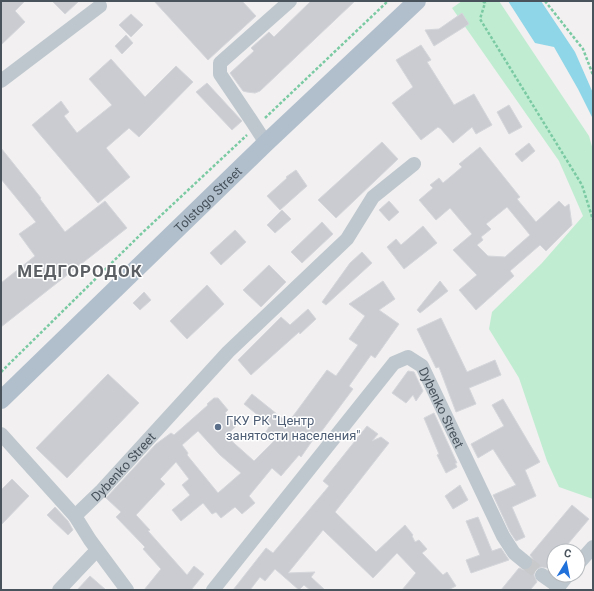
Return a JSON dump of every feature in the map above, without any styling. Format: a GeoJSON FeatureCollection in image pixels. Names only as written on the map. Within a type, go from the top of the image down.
{"type":"FeatureCollection","features":[{"type":"Feature","properties":{"kind":"main road","name":"Tolstogo Street"},"geometry":{"type":"LineString","coordinates":[[1,400],[266,143],[417,1]]}},
{"type":"Feature","properties":{"kind":"street"},"geometry":{"type":"LineString","coordinates":[[266,143],[220,74],[220,63],[290,1]]}},
{"type":"Feature","properties":{"kind":"street"},"geometry":{"type":"LineString","coordinates":[[1,81],[100,6]]}},
{"type":"Feature","properties":{"kind":"street","name":"Dybenko Street"},"geometry":{"type":"LineString","coordinates":[[75,516],[102,490],[228,352],[347,239],[373,197],[414,164]]}},
{"type":"Feature","properties":{"kind":"street","name":"Dybenko Street"},"geometry":{"type":"LineString","coordinates":[[213,590],[394,363],[408,357],[422,366],[503,536],[514,553],[525,562]]}},
{"type":"Feature","properties":{"kind":"street"},"geometry":{"type":"LineString","coordinates":[[1,434],[75,516],[97,550],[127,590]]}},
{"type":"Feature","properties":{"kind":"street"},"geometry":{"type":"LineString","coordinates":[[586,555],[593,547]]}},
{"type":"Feature","properties":{"kind":"street"},"geometry":{"type":"LineString","coordinates":[[60,590],[97,550]]}},
{"type":"Feature","properties":{"kind":"street"},"geometry":{"type":"LineString","coordinates":[[542,574],[557,588]]}},
{"type":"Feature","properties":{"kind":"path"},"geometry":{"type":"LineString","coordinates":[[1,372],[140,236],[256,128],[388,1]]}},
{"type":"Feature","properties":{"kind":"path"},"geometry":{"type":"LineString","coordinates":[[483,1],[485,3],[480,19],[582,185],[593,220]]}},
{"type":"Feature","properties":{"kind":"path"},"geometry":{"type":"LineString","coordinates":[[545,1],[582,49],[593,75]]}},
{"type":"Feature","properties":{"kind":"green space"},"geometry":{"type":"Polygon","coordinates":[[[462,1],[499,1],[589,136],[593,150],[593,499],[559,487],[547,461],[519,378],[489,329],[492,312],[542,263],[583,216],[559,161],[452,8],[462,1]]]}},
{"type":"Feature","properties":{"kind":"water"},"geometry":{"type":"Polygon","coordinates":[[[508,1],[541,1],[575,52],[593,93],[593,119],[554,47],[535,43],[508,1]]]}},
{"type":"Feature","properties":{"kind":"building"},"geometry":{"type":"Polygon","coordinates":[[[1,1],[25,1],[15,11],[25,22],[1,45],[1,1]]]}},
{"type":"Feature","properties":{"kind":"building"},"geometry":{"type":"Polygon","coordinates":[[[52,1],[79,1],[65,14],[52,1]]]}},
{"type":"Feature","properties":{"kind":"building"},"geometry":{"type":"Polygon","coordinates":[[[154,1],[242,1],[256,16],[208,60],[154,1]]]}},
{"type":"Feature","properties":{"kind":"building"},"geometry":{"type":"Polygon","coordinates":[[[311,1],[355,1],[260,91],[255,93],[243,91],[230,73],[254,51],[251,48],[269,32],[274,37],[311,1]]]}},
{"type":"Feature","properties":{"kind":"building"},"geometry":{"type":"Polygon","coordinates":[[[462,13],[469,24],[434,46],[425,30],[439,29],[462,13]]]}},
{"type":"Feature","properties":{"kind":"building"},"geometry":{"type":"Polygon","coordinates":[[[131,14],[143,25],[131,37],[119,25],[131,14]]]}},
{"type":"Feature","properties":{"kind":"building"},"geometry":{"type":"Polygon","coordinates":[[[126,35],[133,43],[122,54],[115,46],[126,35]]]}},
{"type":"Feature","properties":{"kind":"building"},"geometry":{"type":"Polygon","coordinates":[[[421,45],[431,60],[427,62],[454,105],[474,94],[492,125],[476,134],[472,127],[453,143],[438,127],[421,140],[392,103],[413,87],[396,60],[421,45]]]}},
{"type":"Feature","properties":{"kind":"building"},"geometry":{"type":"Polygon","coordinates":[[[111,59],[145,97],[176,66],[193,82],[139,137],[129,128],[106,148],[130,177],[98,203],[32,125],[61,101],[69,112],[64,116],[77,133],[112,105],[89,79],[111,59]]]}},
{"type":"Feature","properties":{"kind":"building"},"geometry":{"type":"Polygon","coordinates":[[[207,83],[242,121],[232,130],[196,92],[207,83]]]}},
{"type":"Feature","properties":{"kind":"building"},"geometry":{"type":"Polygon","coordinates":[[[509,105],[522,127],[509,134],[497,112],[509,105]]]}},
{"type":"Feature","properties":{"kind":"building"},"geometry":{"type":"Polygon","coordinates":[[[382,142],[398,159],[336,218],[318,200],[382,142]]]}},
{"type":"Feature","properties":{"kind":"building"},"geometry":{"type":"Polygon","coordinates":[[[529,143],[535,151],[522,162],[515,154],[529,143]]]}},
{"type":"Feature","properties":{"kind":"building"},"geometry":{"type":"Polygon","coordinates":[[[480,147],[520,197],[517,199],[536,222],[559,201],[565,207],[569,204],[572,225],[546,251],[540,245],[510,271],[514,276],[476,310],[459,290],[477,275],[453,250],[472,234],[450,208],[436,220],[419,200],[433,188],[430,185],[439,178],[443,183],[462,167],[459,164],[480,147]],[[507,207],[486,224],[491,229],[481,237],[483,240],[477,245],[488,256],[505,257],[530,235],[507,207]]]}},
{"type":"Feature","properties":{"kind":"building"},"geometry":{"type":"Polygon","coordinates":[[[1,148],[41,198],[40,199],[65,232],[105,201],[127,228],[1,327],[1,283],[35,256],[19,234],[36,222],[1,179],[1,148]]]}},
{"type":"Feature","properties":{"kind":"building"},"geometry":{"type":"Polygon","coordinates":[[[296,170],[307,186],[280,210],[267,196],[287,178],[286,177],[296,170]]]}},
{"type":"Feature","properties":{"kind":"building"},"geometry":{"type":"Polygon","coordinates":[[[389,201],[399,212],[389,221],[379,210],[389,201]]]}},
{"type":"Feature","properties":{"kind":"building"},"geometry":{"type":"Polygon","coordinates":[[[282,210],[291,219],[275,233],[267,225],[282,210]]]}},
{"type":"Feature","properties":{"kind":"building"},"geometry":{"type":"Polygon","coordinates":[[[322,222],[333,234],[302,263],[291,252],[322,222]]]}},
{"type":"Feature","properties":{"kind":"building"},"geometry":{"type":"Polygon","coordinates":[[[423,226],[437,243],[404,269],[387,247],[396,239],[401,245],[423,226]]]}},
{"type":"Feature","properties":{"kind":"building"},"geometry":{"type":"Polygon","coordinates":[[[235,230],[246,242],[221,265],[210,253],[235,230]]]}},
{"type":"Feature","properties":{"kind":"building"},"geometry":{"type":"Polygon","coordinates":[[[362,252],[372,263],[326,305],[322,302],[350,263],[362,252]]]}},
{"type":"Feature","properties":{"kind":"building"},"geometry":{"type":"Polygon","coordinates":[[[269,265],[286,282],[261,307],[243,290],[269,265]]]}},
{"type":"Feature","properties":{"kind":"building"},"geometry":{"type":"Polygon","coordinates":[[[383,281],[395,299],[379,310],[399,324],[375,358],[371,355],[349,386],[353,389],[321,432],[319,431],[301,457],[299,455],[281,476],[272,468],[249,496],[255,503],[242,514],[235,507],[221,518],[216,512],[212,514],[203,503],[181,521],[172,510],[190,495],[182,485],[189,479],[176,462],[160,479],[165,484],[136,515],[150,530],[148,531],[187,575],[194,566],[204,574],[191,590],[144,590],[161,569],[143,549],[145,547],[116,517],[121,512],[106,498],[156,444],[171,433],[174,435],[214,398],[218,398],[228,410],[225,413],[236,426],[226,436],[254,461],[276,439],[266,432],[270,425],[244,404],[252,394],[288,423],[327,370],[336,376],[358,345],[349,339],[365,316],[349,304],[383,281]],[[198,431],[182,445],[188,453],[187,455],[218,493],[241,473],[220,455],[198,431]]]}},
{"type":"Feature","properties":{"kind":"building"},"geometry":{"type":"Polygon","coordinates":[[[440,281],[448,291],[420,313],[417,310],[440,281]]]}},
{"type":"Feature","properties":{"kind":"building"},"geometry":{"type":"Polygon","coordinates":[[[207,285],[224,304],[187,339],[170,321],[207,285]]]}},
{"type":"Feature","properties":{"kind":"building"},"geometry":{"type":"Polygon","coordinates":[[[144,292],[151,300],[140,310],[133,303],[144,292]]]}},
{"type":"Feature","properties":{"kind":"building"},"geometry":{"type":"Polygon","coordinates":[[[308,309],[316,319],[300,334],[299,332],[251,375],[238,360],[281,317],[290,325],[308,309]]]}},
{"type":"Feature","properties":{"kind":"building"},"geometry":{"type":"Polygon","coordinates":[[[441,318],[467,372],[495,360],[501,375],[469,388],[476,404],[456,412],[439,367],[436,368],[417,329],[441,318]]]}},
{"type":"Feature","properties":{"kind":"building"},"geometry":{"type":"Polygon","coordinates":[[[408,371],[414,372],[423,391],[416,401],[413,395],[406,403],[392,393],[408,371]]]}},
{"type":"Feature","properties":{"kind":"building"},"geometry":{"type":"Polygon","coordinates":[[[108,374],[139,403],[67,478],[36,448],[108,374]]]}},
{"type":"Feature","properties":{"kind":"building"},"geometry":{"type":"Polygon","coordinates":[[[503,399],[540,462],[525,470],[536,496],[512,507],[525,537],[516,541],[510,532],[493,495],[516,485],[493,449],[478,458],[471,444],[504,426],[492,405],[503,399]]]}},
{"type":"Feature","properties":{"kind":"building"},"geometry":{"type":"Polygon","coordinates":[[[434,413],[457,463],[455,463],[457,467],[446,473],[437,455],[439,454],[424,418],[434,413]]]}},
{"type":"Feature","properties":{"kind":"building"},"geometry":{"type":"Polygon","coordinates":[[[367,426],[378,434],[372,441],[381,437],[389,443],[335,512],[376,552],[405,525],[413,535],[412,536],[415,542],[419,540],[427,549],[422,553],[443,575],[447,572],[456,586],[448,590],[402,590],[416,573],[397,553],[373,578],[323,530],[288,573],[315,572],[311,577],[325,590],[310,590],[304,585],[299,590],[275,569],[265,581],[260,577],[250,590],[233,590],[266,548],[273,553],[329,486],[323,481],[367,426]]]}},
{"type":"Feature","properties":{"kind":"building"},"geometry":{"type":"Polygon","coordinates":[[[12,479],[29,496],[1,525],[1,490],[12,479]]]}},
{"type":"Feature","properties":{"kind":"building"},"geometry":{"type":"Polygon","coordinates":[[[460,485],[468,500],[453,509],[445,496],[460,485]]]}},
{"type":"Feature","properties":{"kind":"building"},"geometry":{"type":"Polygon","coordinates":[[[572,505],[589,519],[569,543],[546,543],[546,568],[542,567],[535,570],[534,575],[537,582],[530,590],[501,590],[519,568],[524,570],[531,568],[533,559],[530,555],[572,505]]]}},
{"type":"Feature","properties":{"kind":"building"},"geometry":{"type":"Polygon","coordinates":[[[55,507],[68,521],[73,530],[68,535],[47,515],[55,507]]]}},
{"type":"Feature","properties":{"kind":"building"},"geometry":{"type":"Polygon","coordinates":[[[478,517],[492,551],[501,548],[509,560],[471,573],[466,560],[480,555],[466,521],[478,517]]]}},
{"type":"Feature","properties":{"kind":"building"},"geometry":{"type":"Polygon","coordinates":[[[90,576],[106,590],[77,590],[90,576]]]}},
{"type":"Feature","properties":{"kind":"tunnel"},"geometry":{"type":"LineString","coordinates":[[525,562],[542,575]]}},
{"type":"Feature","properties":{"kind":"place","name":"ГКУ РК \"Центр занятости населения\""},"geometry":{"type":"Point","coordinates":[218,427]}},
{"type":"Feature","properties":{"kind":"district","name":"МЕДГОРОДОК"},"geometry":{"type":"Point","coordinates":[80,271]}}]}
